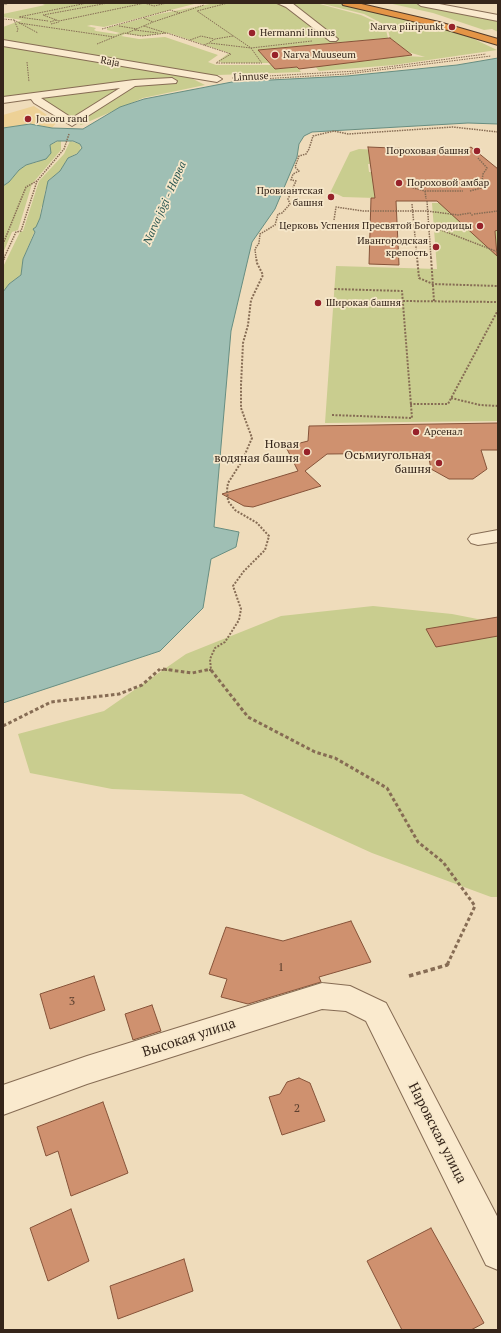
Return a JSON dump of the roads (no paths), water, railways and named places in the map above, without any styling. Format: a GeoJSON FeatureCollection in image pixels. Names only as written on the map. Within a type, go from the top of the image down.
{"type":"FeatureCollection","features":[{"type":"Feature","properties":{"kind":"highway"},"geometry":{"type":"LineString","coordinates":[[346,3],[443,26],[498,41]]}},
{"type":"Feature","properties":{"kind":"highway"},"geometry":{"type":"LineString","coordinates":[[362,3],[452,22]]}},
{"type":"Feature","properties":{"kind":"highway"},"geometry":{"type":"LineString","coordinates":[[374,3],[452,22],[498,41]]}},
{"type":"Feature","properties":{"kind":"street"},"geometry":{"type":"LineString","coordinates":[[281,3],[289,5],[333,39]]}},
{"type":"Feature","properties":{"kind":"street"},"geometry":{"type":"LineString","coordinates":[[421,3],[498,18]]}},
{"type":"Feature","properties":{"kind":"street","name":"Raja"},"geometry":{"type":"LineString","coordinates":[[3,43],[217,79]]}},
{"type":"Feature","properties":{"kind":"street"},"geometry":{"type":"LineString","coordinates":[[34,96],[38,101],[72,123],[134,83],[151,69]]}},
{"type":"Feature","properties":{"kind":"street","name":"Linnuse"},"geometry":{"type":"LineString","coordinates":[[3,100],[134,83],[217,79]]}},
{"type":"Feature","properties":{"kind":"street"},"geometry":{"type":"LineString","coordinates":[[478,539],[498,536]]}},
{"type":"Feature","properties":{"kind":"street","name":"Высокая улица"},"geometry":{"type":"LineString","coordinates":[[3,1100],[87,1070],[322,996],[350,999],[376,1012]]}},
{"type":"Feature","properties":{"kind":"street","name":"Наровская улица"},"geometry":{"type":"LineString","coordinates":[[376,1012],[498,1253]]}},
{"type":"Feature","properties":{"kind":"water","name":"Narva jõgi - Нарва"},"geometry":{"type":"Polygon","coordinates":[[[498,58],[498,124],[468,123],[312,132],[304,136],[299,144],[297,157],[275,209],[252,242],[231,331],[214,527],[239,532],[236,547],[211,559],[203,608],[160,651],[3,703],[3,292],[9,284],[21,275],[23,259],[35,232],[33,229],[36,227],[40,218],[48,181],[60,171],[68,158],[77,154],[82,148],[80,144],[73,141],[57,141],[50,145],[51,153],[46,159],[26,165],[3,186],[3,128],[30,124],[52,128],[83,129],[120,107],[144,99],[232,82],[347,76],[457,65],[498,58]]]}},
{"type":"Feature","properties":{"kind":"place","name":"Narva piiripunkt"},"geometry":{"type":"Point","coordinates":[452,27]}},
{"type":"Feature","properties":{"kind":"place","name":"Hermanni linnus"},"geometry":{"type":"Point","coordinates":[252,33]}},
{"type":"Feature","properties":{"kind":"place","name":"Narva Muuseum"},"geometry":{"type":"Point","coordinates":[275,55]}},
{"type":"Feature","properties":{"kind":"place","name":"Joaoru rand"},"geometry":{"type":"Point","coordinates":[28,119]}},
{"type":"Feature","properties":{"kind":"place","name":"Пороховая башня"},"geometry":{"type":"Point","coordinates":[477,151]}},
{"type":"Feature","properties":{"kind":"place","name":"Пороховой амбар"},"geometry":{"type":"Point","coordinates":[399,183]}},
{"type":"Feature","properties":{"kind":"place","name":"Провиантская башня"},"geometry":{"type":"Point","coordinates":[331,197]}},
{"type":"Feature","properties":{"kind":"place","name":"Церковь Успения Пресвятой Богородицы"},"geometry":{"type":"Point","coordinates":[480,226]}},
{"type":"Feature","properties":{"kind":"place","name":"Ивангородская крепость"},"geometry":{"type":"Point","coordinates":[436,247]}},
{"type":"Feature","properties":{"kind":"place","name":"Широкая башня"},"geometry":{"type":"Point","coordinates":[318,303]}},
{"type":"Feature","properties":{"kind":"place","name":"Арсенал"},"geometry":{"type":"Point","coordinates":[416,432]}},
{"type":"Feature","properties":{"kind":"place","name":"Новая водяная башня"},"geometry":{"type":"Point","coordinates":[307,452]}},
{"type":"Feature","properties":{"kind":"place","name":"Осьмиугольная башня"},"geometry":{"type":"Point","coordinates":[439,463]}}]}
